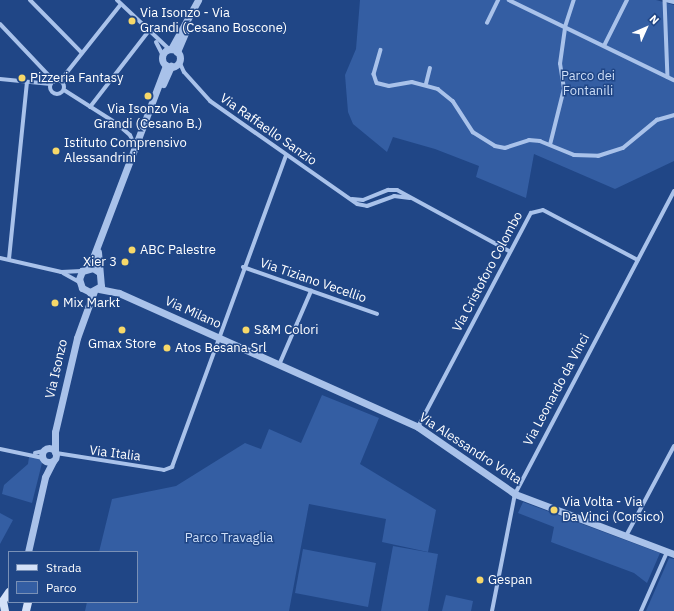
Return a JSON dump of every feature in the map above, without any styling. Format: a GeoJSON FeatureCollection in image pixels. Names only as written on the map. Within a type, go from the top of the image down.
{"type":"FeatureCollection","features":[{"type":"Feature","properties":{"kind":"street"},"geometry":{"type":"LineString","coordinates":[[30,0],[82,53]]}},
{"type":"Feature","properties":{"kind":"street"},"geometry":{"type":"LineString","coordinates":[[117,0],[154,38],[173,50]]}},
{"type":"Feature","properties":{"kind":"street"},"geometry":{"type":"LineString","coordinates":[[79,282],[99,241],[152,101],[173,64],[173,50],[198,0]]}},
{"type":"Feature","properties":{"kind":"street"},"geometry":{"type":"LineString","coordinates":[[487,23],[498,0]]}},
{"type":"Feature","properties":{"kind":"street"},"geometry":{"type":"LineString","coordinates":[[509,0],[674,80]]}},
{"type":"Feature","properties":{"kind":"street"},"geometry":{"type":"LineString","coordinates":[[550,145],[564,89],[560,64],[565,27],[574,0]]}},
{"type":"Feature","properties":{"kind":"street"},"geometry":{"type":"LineString","coordinates":[[604,46],[627,0]]}},
{"type":"Feature","properties":{"kind":"street"},"geometry":{"type":"LineString","coordinates":[[668,77],[665,0],[674,2]]}},
{"type":"Feature","properties":{"kind":"street"},"geometry":{"type":"LineString","coordinates":[[0,80],[52,83],[60,81],[121,4]]}},
{"type":"Feature","properties":{"kind":"street"},"geometry":{"type":"LineString","coordinates":[[0,24],[52,83],[56,94],[64,90]]}},
{"type":"Feature","properties":{"kind":"street"},"geometry":{"type":"LineString","coordinates":[[90,107],[148,32]]}},
{"type":"Feature","properties":{"kind":"street"},"geometry":{"type":"LineString","coordinates":[[154,38],[163,56],[173,64]]}},
{"type":"Feature","properties":{"kind":"street"},"geometry":{"type":"LineString","coordinates":[[163,56],[173,50]]}},
{"type":"Feature","properties":{"kind":"street"},"geometry":{"type":"LineString","coordinates":[[381,50],[374,74],[377,83],[426,84],[446,94],[473,132],[495,146],[505,148],[529,140],[550,145],[574,155],[598,156],[623,148],[657,120],[674,115]]}},
{"type":"Feature","properties":{"kind":"street","name":"Via Raffaello Sanzio"},"geometry":{"type":"LineString","coordinates":[[173,64],[184,72],[210,101],[347,197],[364,206],[394,196],[410,198]]}},
{"type":"Feature","properties":{"kind":"street","name":"Via Raffaello Sanzio"},"geometry":{"type":"LineString","coordinates":[[173,64],[184,72]]}},
{"type":"Feature","properties":{"kind":"street"},"geometry":{"type":"LineString","coordinates":[[426,84],[430,68]]}},
{"type":"Feature","properties":{"kind":"street"},"geometry":{"type":"LineString","coordinates":[[60,81],[64,90],[128,133],[135,146]]}},
{"type":"Feature","properties":{"kind":"street"},"geometry":{"type":"LineString","coordinates":[[9,259],[27,82]]}},
{"type":"Feature","properties":{"kind":"street"},"geometry":{"type":"LineString","coordinates":[[218,338],[243,267],[286,155]]}},
{"type":"Feature","properties":{"kind":"street"},"geometry":{"type":"LineString","coordinates":[[347,197],[363,200],[393,190],[509,251]]}},
{"type":"Feature","properties":{"kind":"street","name":"Via Leonardo da Vinci"},"geometry":{"type":"LineString","coordinates":[[492,611],[515,494],[674,191]]}},
{"type":"Feature","properties":{"kind":"street","name":"Via Cristoforo Colombo"},"geometry":{"type":"LineString","coordinates":[[418,427],[530,213],[538,209],[638,260]]}},
{"type":"Feature","properties":{"kind":"street"},"geometry":{"type":"LineString","coordinates":[[0,258],[61,272],[79,282],[84,289],[96,290],[103,279],[100,272],[99,241]]}},
{"type":"Feature","properties":{"kind":"street","name":"Via Tiziano Vecellio"},"geometry":{"type":"LineString","coordinates":[[243,267],[377,314]]}},
{"type":"Feature","properties":{"kind":"street"},"geometry":{"type":"LineString","coordinates":[[61,272],[86,270],[100,272]]}},
{"type":"Feature","properties":{"kind":"street","name":"Via Milano"},"geometry":{"type":"LineString","coordinates":[[103,279],[119,293],[279,365]]}},
{"type":"Feature","properties":{"kind":"street","name":"Via Isonzo"},"geometry":{"type":"LineString","coordinates":[[44,454],[55,432],[84,312],[84,289]]}},
{"type":"Feature","properties":{"kind":"street","name":"Via Milano"},"geometry":{"type":"LineString","coordinates":[[96,290],[119,293]]}},
{"type":"Feature","properties":{"kind":"street","name":"Via Isonzo"},"geometry":{"type":"LineString","coordinates":[[84,312],[96,290]]}},
{"type":"Feature","properties":{"kind":"street"},"geometry":{"type":"LineString","coordinates":[[279,365],[311,291]]}},
{"type":"Feature","properties":{"kind":"street","name":"Via Italia"},"geometry":{"type":"LineString","coordinates":[[55,452],[164,470],[172,467],[218,338]]}},
{"type":"Feature","properties":{"kind":"street","name":"Via Alessandro Volta"},"geometry":{"type":"LineString","coordinates":[[279,365],[418,427],[515,494],[670,553]]}},
{"type":"Feature","properties":{"kind":"street","name":"Via Isonzo"},"geometry":{"type":"LineString","coordinates":[[55,432],[55,452]]}},
{"type":"Feature","properties":{"kind":"street"},"geometry":{"type":"LineString","coordinates":[[626,536],[674,446]]}},
{"type":"Feature","properties":{"kind":"street"},"geometry":{"type":"LineString","coordinates":[[0,449],[44,454],[55,452],[53,461],[45,477],[28,551]]}},
{"type":"Feature","properties":{"kind":"street"},"geometry":{"type":"LineString","coordinates":[[44,454],[53,461]]}},
{"type":"Feature","properties":{"kind":"street"},"geometry":{"type":"LineString","coordinates":[[44,454],[45,477]]}},
{"type":"Feature","properties":{"kind":"street"},"geometry":{"type":"LineString","coordinates":[[641,611],[670,553]]}},
{"type":"Feature","properties":{"kind":"green space","name":"Parco dei Fontanili"},"geometry":{"type":"Polygon","coordinates":[[[360,0],[656,0],[674,5],[674,161],[615,189],[534,154],[526,198],[476,177],[479,166],[435,149],[393,137],[387,152],[353,124],[348,112],[345,75],[356,49],[360,0]]]}},
{"type":"Feature","properties":{"kind":"green space","name":"Parco Travaglia"},"geometry":{"type":"Polygon","coordinates":[[[322,395],[379,418],[360,464],[436,510],[428,552],[382,542],[386,519],[309,504],[289,611],[85,611],[87,603],[138,603],[138,551],[99,551],[112,499],[176,486],[245,443],[261,449],[269,429],[301,443],[322,395]]]}},
{"type":"Feature","properties":{"kind":"green space"},"geometry":{"type":"Polygon","coordinates":[[[29,457],[43,459],[32,503],[2,494],[4,485],[28,464],[29,457]]]}},
{"type":"Feature","properties":{"kind":"green space"},"geometry":{"type":"Polygon","coordinates":[[[523,502],[660,553],[647,583],[634,573],[551,542],[554,527],[518,513],[523,502]]]}},
{"type":"Feature","properties":{"kind":"green space"},"geometry":{"type":"Polygon","coordinates":[[[0,513],[13,520],[0,544],[0,513]]]}},
{"type":"Feature","properties":{"kind":"green space"},"geometry":{"type":"Polygon","coordinates":[[[393,546],[438,554],[428,611],[381,611],[393,546]]]}},
{"type":"Feature","properties":{"kind":"green space"},"geometry":{"type":"Polygon","coordinates":[[[303,549],[376,563],[368,607],[295,593],[303,549]]]}},
{"type":"Feature","properties":{"kind":"green space"},"geometry":{"type":"Polygon","coordinates":[[[669,558],[674,559],[674,611],[646,611],[669,558]]]}},
{"type":"Feature","properties":{"kind":"green space"},"geometry":{"type":"Polygon","coordinates":[[[446,595],[473,601],[471,611],[442,611],[446,595]]]}},
{"type":"Feature","properties":{"kind":"place","name":"Via Isonzo - Via Grandi (Cesano Boscone)"},"geometry":{"type":"Point","coordinates":[132,21]}},
{"type":"Feature","properties":{"kind":"place","name":"Pizzeria Fantasy"},"geometry":{"type":"Point","coordinates":[22,78]}},
{"type":"Feature","properties":{"kind":"place","name":"Via Isonzo Via Grandi (Cesano B.)"},"geometry":{"type":"Point","coordinates":[148,96]}},
{"type":"Feature","properties":{"kind":"place","name":"Istituto Comprensivo Alessandrini"},"geometry":{"type":"Point","coordinates":[56,151]}},
{"type":"Feature","properties":{"kind":"place","name":"ABC Palestre"},"geometry":{"type":"Point","coordinates":[132,250]}},
{"type":"Feature","properties":{"kind":"place","name":"Xier 3"},"geometry":{"type":"Point","coordinates":[125,262]}},
{"type":"Feature","properties":{"kind":"place","name":"Mix Markt"},"geometry":{"type":"Point","coordinates":[55,303]}},
{"type":"Feature","properties":{"kind":"place","name":"Gmax Store"},"geometry":{"type":"Point","coordinates":[122,330]}},
{"type":"Feature","properties":{"kind":"place","name":"S&M Colori"},"geometry":{"type":"Point","coordinates":[246,330]}},
{"type":"Feature","properties":{"kind":"place","name":"Atos Besana Srl"},"geometry":{"type":"Point","coordinates":[167,348]}},
{"type":"Feature","properties":{"kind":"place","name":"Via Volta - Via Da Vinci (Corsico)"},"geometry":{"type":"Point","coordinates":[554,510]}},
{"type":"Feature","properties":{"kind":"place","name":"Gespan"},"geometry":{"type":"Point","coordinates":[480,580]}}]}
